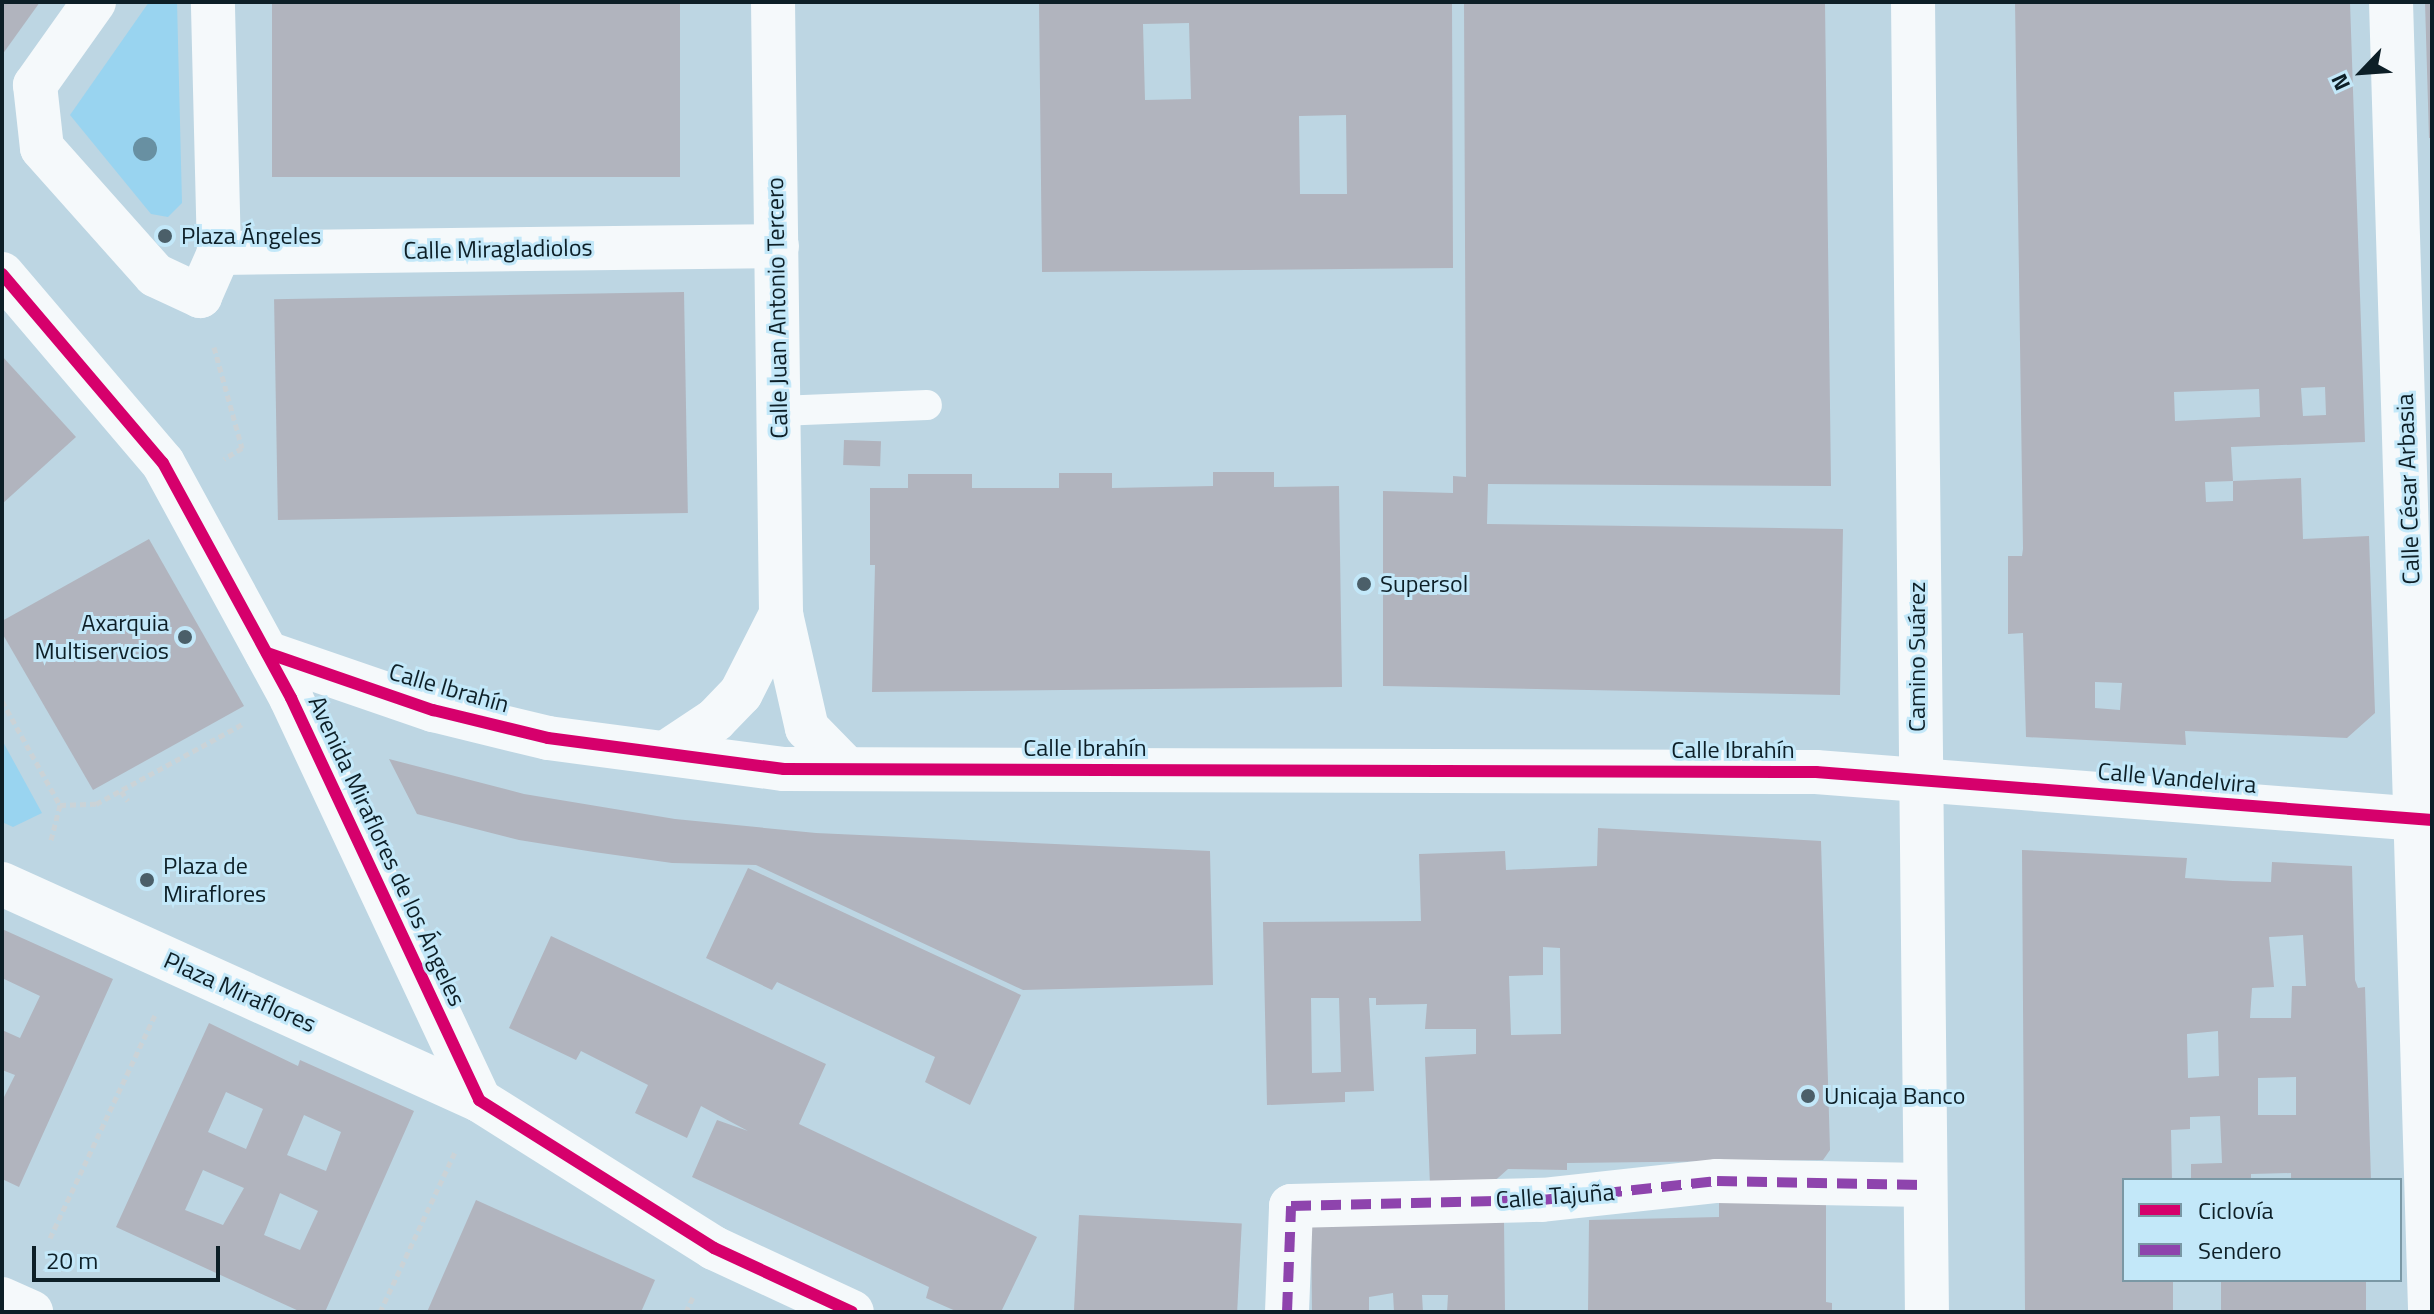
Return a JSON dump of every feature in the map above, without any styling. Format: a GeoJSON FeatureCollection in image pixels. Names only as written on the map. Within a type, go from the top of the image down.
{"type":"FeatureCollection","features":[{"type":"Feature","properties":{"kind":"street"},"geometry":{"type":"LineString","coordinates":[[94,2],[35,85],[42,148],[155,275],[200,296],[219,253],[213,2]]}},
{"type":"Feature","properties":{"kind":"street","name":"Calle Juan Antonio Tercero"},"geometry":{"type":"LineString","coordinates":[[773,2],[781,614],[807,728],[847,769]]}},
{"type":"Feature","properties":{"kind":"street","name":"Camino Suárez"},"geometry":{"type":"LineString","coordinates":[[1913,2],[1918,779],[1927,1312]]}},
{"type":"Feature","properties":{"kind":"street","name":"Calle César Arbasia"},"geometry":{"type":"LineString","coordinates":[[2391,2],[2425,820],[2430,1312]]}},
{"type":"Feature","properties":{"kind":"street","name":"Calle Miragladiolos"},"geometry":{"type":"LineString","coordinates":[[219,253],[777,246]]}},
{"type":"Feature","properties":{"kind":"street","name":"Avenida Miraflores de los Ángeles"},"geometry":{"type":"LineString","coordinates":[[2,274],[163,463],[291,698],[479,1100]]}},
{"type":"Feature","properties":{"kind":"street","name":"Calle Juan Antonio Tercero"},"geometry":{"type":"LineString","coordinates":[[665,753],[715,720],[741,693],[781,614]]}},
{"type":"Feature","properties":{"kind":"street","name":"Calle Ibrahín"},"geometry":{"type":"LineString","coordinates":[[267,653],[447,713],[548,738],[784,769],[1816,772],[1918,779]]}},
{"type":"Feature","properties":{"kind":"street","name":"Calle Vandelvira"},"geometry":{"type":"LineString","coordinates":[[1918,779],[2425,820]]}},
{"type":"Feature","properties":{"kind":"street","name":"Plaza Miraflores"},"geometry":{"type":"LineString","coordinates":[[19,892],[479,1100]]}},
{"type":"Feature","properties":{"kind":"street"},"geometry":{"type":"LineString","coordinates":[[479,1100],[714,1248],[852,1312]]}},
{"type":"Feature","properties":{"kind":"street","name":"Calle Tajuña"},"geometry":{"type":"LineString","coordinates":[[1287,1312],[1291,1206],[1542,1200],[1717,1181],[1924,1185]]}},
{"type":"Feature","properties":{"kind":"street"},"geometry":{"type":"LineString","coordinates":[[2,1299],[31,1312]]}},
{"type":"Feature","properties":{"kind":"lane"},"geometry":{"type":"LineString","coordinates":[[779,411],[927,405]]}},
{"type":"Feature","properties":{"kind":"path"},"geometry":{"type":"LineString","coordinates":[[200,296],[242,448],[214,466]]}},
{"type":"Feature","properties":{"kind":"path"},"geometry":{"type":"LineString","coordinates":[[60,805],[96,804],[291,698]]}},
{"type":"Feature","properties":{"kind":"path"},"geometry":{"type":"LineString","coordinates":[[2,701],[60,805]]}},
{"type":"Feature","properties":{"kind":"path"},"geometry":{"type":"LineString","coordinates":[[121,791],[128,801]]}},
{"type":"Feature","properties":{"kind":"path"},"geometry":{"type":"LineString","coordinates":[[19,892],[60,805]]}},
{"type":"Feature","properties":{"kind":"path"},"geometry":{"type":"LineString","coordinates":[[50,1238],[179,965]]}},
{"type":"Feature","properties":{"kind":"path"},"geometry":{"type":"LineString","coordinates":[[380,1312],[479,1100]]}},
{"type":"Feature","properties":{"kind":"shaded area"},"geometry":{"type":"Polygon","coordinates":[[[149,2],[177,2],[182,203],[168,217],[151,214],[70,115],[149,2]]]}},
{"type":"Feature","properties":{"kind":"shaded area"},"geometry":{"type":"Polygon","coordinates":[[[2,740],[42,813],[13,827],[2,822],[2,740]]]}},
{"type":"Feature","properties":{"kind":"building"},"geometry":{"type":"Polygon","coordinates":[[[2,2],[40,2],[2,55],[2,2]]]}},
{"type":"Feature","properties":{"kind":"building"},"geometry":{"type":"Polygon","coordinates":[[[272,2],[680,2],[680,177],[272,177],[272,2]]]}},
{"type":"Feature","properties":{"kind":"building"},"geometry":{"type":"Polygon","coordinates":[[[1039,2],[1452,2],[1453,268],[1042,272],[1039,2]],[[1189,23],[1143,24],[1145,100],[1191,99],[1189,23]],[[1346,115],[1299,116],[1300,194],[1347,194],[1346,115]]]}},
{"type":"Feature","properties":{"kind":"building"},"geometry":{"type":"Polygon","coordinates":[[[1464,2],[1825,3],[1831,486],[1488,484],[1487,524],[1843,529],[1840,695],[1383,686],[1383,491],[1453,493],[1453,476],[1466,477],[1464,2]]]}},
{"type":"Feature","properties":{"kind":"building"},"geometry":{"type":"Polygon","coordinates":[[[2015,2],[2350,2],[2365,442],[2231,447],[2233,481],[2301,478],[2303,539],[2369,536],[2375,713],[2347,738],[2185,731],[2186,745],[2026,737],[2023,633],[2008,634],[2008,556],[2022,556],[2015,2]],[[2325,387],[2301,388],[2303,416],[2326,415],[2325,387]],[[2259,389],[2174,392],[2175,421],[2260,417],[2259,389]],[[2233,481],[2205,482],[2206,502],[2233,501],[2233,481]],[[2095,682],[2095,708],[2120,710],[2122,683],[2095,682]]]}},
{"type":"Feature","properties":{"kind":"building"},"geometry":{"type":"Polygon","coordinates":[[[2425,2],[2432,2],[2432,138],[2429,138],[2425,2]]]}},
{"type":"Feature","properties":{"kind":"building"},"geometry":{"type":"Polygon","coordinates":[[[684,292],[688,513],[278,520],[274,299],[684,292]]]}},
{"type":"Feature","properties":{"kind":"building"},"geometry":{"type":"Polygon","coordinates":[[[2,356],[76,437],[2,504],[2,356]]]}},
{"type":"Feature","properties":{"kind":"building"},"geometry":{"type":"Polygon","coordinates":[[[844,440],[881,441],[880,466],[843,465],[844,440]]]}},
{"type":"Feature","properties":{"kind":"building"},"geometry":{"type":"Polygon","coordinates":[[[1213,472],[1274,472],[1274,487],[1339,486],[1342,687],[872,692],[875,565],[870,565],[870,488],[908,488],[908,474],[972,474],[972,488],[1059,488],[1059,473],[1112,473],[1112,488],[1213,486],[1213,472]]]}},
{"type":"Feature","properties":{"kind":"building"},"geometry":{"type":"Polygon","coordinates":[[[149,539],[244,706],[93,790],[2,633],[2,621],[149,539]]]}},
{"type":"Feature","properties":{"kind":"building"},"geometry":{"type":"Polygon","coordinates":[[[389,759],[524,794],[675,819],[816,833],[1210,851],[1213,985],[1023,990],[756,865],[672,863],[594,852],[519,840],[417,814],[389,759]]]}},
{"type":"Feature","properties":{"kind":"building"},"geometry":{"type":"Polygon","coordinates":[[[1598,828],[1821,841],[1830,1150],[1823,1160],[1567,1163],[1567,1170],[1508,1169],[1489,1186],[1430,1186],[1425,1057],[1476,1054],[1476,1029],[1425,1029],[1427,1004],[1376,1005],[1376,998],[1369,998],[1374,1091],[1345,1092],[1345,1102],[1267,1105],[1263,922],[1421,921],[1419,854],[1505,851],[1506,870],[1597,866],[1598,828]],[[1543,947],[1543,975],[1509,976],[1511,1035],[1561,1034],[1560,948],[1543,947]],[[1311,998],[1312,1073],[1341,1072],[1339,998],[1311,998]]]}},
{"type":"Feature","properties":{"kind":"building"},"geometry":{"type":"Polygon","coordinates":[[[2022,850],[2187,858],[2185,878],[2233,881],[2271,882],[2272,862],[2352,866],[2355,980],[2358,988],[2365,987],[2371,1178],[2291,1178],[2291,1173],[2251,1174],[2251,1178],[2191,1178],[2191,1164],[2222,1163],[2220,1116],[2190,1117],[2190,1129],[2171,1130],[2172,1178],[2122,1178],[2122,1282],[2173,1282],[2173,1312],[2025,1312],[2022,850]],[[2303,935],[2269,937],[2274,987],[2252,988],[2250,1018],[2291,1018],[2292,986],[2306,986],[2303,935]],[[2218,1031],[2187,1034],[2188,1078],[2219,1076],[2218,1031]],[[2296,1077],[2258,1078],[2258,1115],[2296,1115],[2296,1077]]]}},
{"type":"Feature","properties":{"kind":"building"},"geometry":{"type":"Polygon","coordinates":[[[748,868],[1021,995],[970,1105],[925,1082],[935,1057],[777,982],[772,990],[706,958],[748,868]]]}},
{"type":"Feature","properties":{"kind":"building"},"geometry":{"type":"Polygon","coordinates":[[[2,929],[113,979],[19,1187],[2,1179],[2,1101],[15,1075],[2,1070],[2,1030],[20,1038],[40,996],[2,978],[2,929]]]}},
{"type":"Feature","properties":{"kind":"building"},"geometry":{"type":"Polygon","coordinates":[[[551,936],[826,1064],[799,1124],[1037,1237],[1001,1312],[958,1312],[926,1298],[929,1287],[692,1177],[717,1120],[748,1131],[701,1106],[687,1138],[635,1113],[648,1085],[581,1051],[576,1060],[509,1028],[551,936]]]}},
{"type":"Feature","properties":{"kind":"building"},"geometry":{"type":"Polygon","coordinates":[[[209,1023],[298,1066],[300,1060],[414,1111],[325,1312],[301,1312],[116,1227],[209,1023]],[[226,1092],[208,1132],[246,1149],[263,1109],[226,1092]],[[304,1115],[287,1155],[326,1171],[341,1132],[304,1115]],[[203,1170],[185,1210],[223,1225],[244,1188],[203,1170]],[[280,1193],[264,1235],[300,1250],[318,1211],[280,1193]]]}},
{"type":"Feature","properties":{"kind":"building"},"geometry":{"type":"Polygon","coordinates":[[[476,1200],[655,1280],[641,1312],[427,1312],[476,1200]]]}},
{"type":"Feature","properties":{"kind":"building"},"geometry":{"type":"Polygon","coordinates":[[[1826,1201],[1826,1302],[1832,1303],[1832,1312],[1588,1312],[1589,1220],[1719,1217],[1719,1202],[1826,1201]]]}},
{"type":"Feature","properties":{"kind":"building"},"geometry":{"type":"Polygon","coordinates":[[[1079,1215],[1242,1224],[1237,1312],[1074,1312],[1079,1215]]]}},
{"type":"Feature","properties":{"kind":"building"},"geometry":{"type":"Polygon","coordinates":[[[1504,1220],[1505,1312],[1447,1312],[1448,1295],[1422,1295],[1423,1312],[1394,1312],[1393,1293],[1369,1297],[1369,1312],[1312,1312],[1311,1222],[1504,1220]]]}},
{"type":"Feature","properties":{"kind":"building"},"geometry":{"type":"Polygon","coordinates":[[[2221,1282],[2366,1282],[2366,1312],[2221,1312],[2221,1282]]]}},
{"type":"Feature","properties":{"kind":"marked path"},"geometry":{"type":"LineString","coordinates":[[1287,1312],[1291,1206],[1542,1200],[1717,1181],[1924,1185]]}},
{"type":"Feature","properties":{"kind":"cycle path"},"geometry":{"type":"LineString","coordinates":[[2,274],[163,463],[291,698],[479,1100],[714,1248],[852,1312]]}},
{"type":"Feature","properties":{"kind":"cycle path"},"geometry":{"type":"LineString","coordinates":[[267,653],[433,710],[548,738],[784,769],[1816,772],[2432,820]]}},
{"type":"Feature","properties":{"kind":"place","name":"Plaza Ángeles"},"geometry":{"type":"Point","coordinates":[165,236]}},
{"type":"Feature","properties":{"kind":"place","name":"Supersol"},"geometry":{"type":"Point","coordinates":[1364,584]}},
{"type":"Feature","properties":{"kind":"place","name":"Axarquia Multiservcios"},"geometry":{"type":"Point","coordinates":[185,637]}},
{"type":"Feature","properties":{"kind":"place","name":"Plaza de Miraflores"},"geometry":{"type":"Point","coordinates":[147,880]}},
{"type":"Feature","properties":{"kind":"place","name":"Unicaja Banco"},"geometry":{"type":"Point","coordinates":[1808,1096]}}]}
